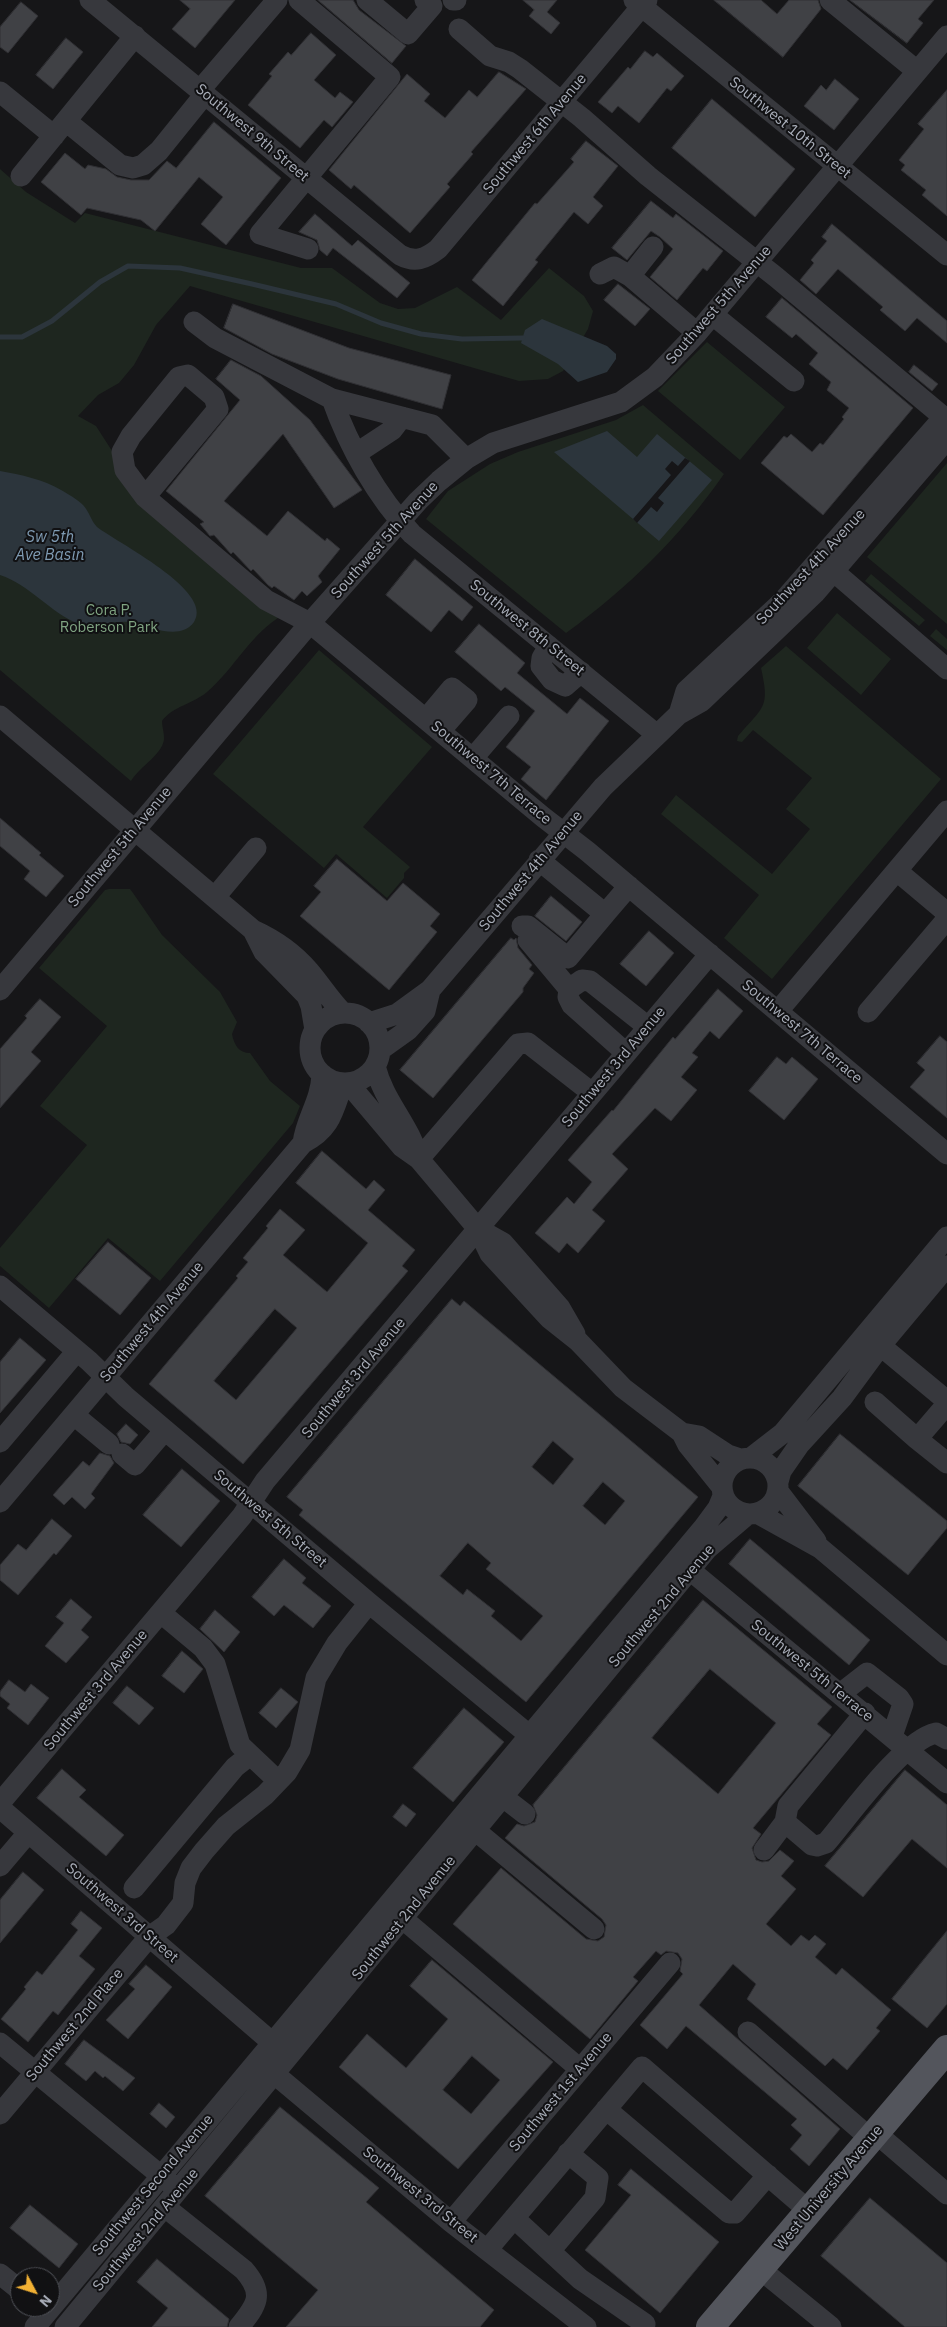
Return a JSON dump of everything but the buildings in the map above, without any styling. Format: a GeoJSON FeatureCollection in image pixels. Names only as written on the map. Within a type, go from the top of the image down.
{"type":"FeatureCollection","features":[{"type":"Feature","properties":{"kind":"main road","name":"West University Avenue"},"geometry":{"type":"LineString","coordinates":[[710,2327],[947,2049]]}},
{"type":"Feature","properties":{"kind":"street","name":"Southwest 9th Street"},"geometry":{"type":"LineString","coordinates":[[90,0],[400,255],[416,260]]}},
{"type":"Feature","properties":{"kind":"street"},"geometry":{"type":"LineString","coordinates":[[1,95],[120,165],[133,168],[143,165],[159,150],[277,0]]}},
{"type":"Feature","properties":{"kind":"street"},"geometry":{"type":"LineString","coordinates":[[299,0],[390,77],[260,234],[308,249]]}},
{"type":"Feature","properties":{"kind":"street"},"geometry":{"type":"LineString","coordinates":[[368,0],[408,34],[432,6],[425,0]]}},
{"type":"Feature","properties":{"kind":"street"},"geometry":{"type":"LineString","coordinates":[[830,0],[917,71]]}},
{"type":"Feature","properties":{"kind":"street","name":"Southwest 6th Avenue"},"geometry":{"type":"LineString","coordinates":[[416,260],[429,257],[438,249],[561,103],[641,2]]}},
{"type":"Feature","properties":{"kind":"street","name":"Southwest 10th Street"},"geometry":{"type":"LineString","coordinates":[[641,2],[837,166],[944,245]]}},
{"type":"Feature","properties":{"kind":"street"},"geometry":{"type":"LineString","coordinates":[[459,29],[490,56],[509,62],[520,69],[756,263],[776,277],[947,420]]}},
{"type":"Feature","properties":{"kind":"street"},"geometry":{"type":"LineString","coordinates":[[21,176],[134,36]]}},
{"type":"Feature","properties":{"kind":"street","name":"Southwest 5th Avenue"},"geometry":{"type":"LineString","coordinates":[[0,990],[310,623],[400,521],[439,481],[466,459],[493,443],[621,402],[655,377],[697,333],[947,36]]}},
{"type":"Feature","properties":{"kind":"street"},"geometry":{"type":"LineString","coordinates":[[630,276],[653,247]]}},
{"type":"Feature","properties":{"kind":"street"},"geometry":{"type":"LineString","coordinates":[[600,274],[614,267],[630,276],[697,333]]}},
{"type":"Feature","properties":{"kind":"street"},"geometry":{"type":"LineString","coordinates":[[712,315],[794,381]]}},
{"type":"Feature","properties":{"kind":"street"},"geometry":{"type":"LineString","coordinates":[[194,322],[230,346],[332,399],[432,425],[466,459]]}},
{"type":"Feature","properties":{"kind":"street","name":"Southwest 7th Terrace"},"geometry":{"type":"LineString","coordinates":[[145,497],[218,409],[214,397],[188,375],[179,377],[131,436],[122,452],[125,470],[145,497],[266,600],[310,623],[629,886],[947,1154]]}},
{"type":"Feature","properties":{"kind":"street","name":"Southwest 8th Street"},"geometry":{"type":"LineString","coordinates":[[332,399],[357,453],[400,521],[412,534],[656,734]]}},
{"type":"Feature","properties":{"kind":"street"},"geometry":{"type":"LineString","coordinates":[[357,453],[392,430],[402,417]]}},
{"type":"Feature","properties":{"kind":"street","name":"Southwest 4th Avenue"},"geometry":{"type":"LineString","coordinates":[[827,566],[937,424],[947,420]]}},
{"type":"Feature","properties":{"kind":"street","name":"Southwest 4th Avenue"},"geometry":{"type":"LineString","coordinates":[[369,1023],[397,1014],[430,990],[539,860],[618,770],[679,714],[686,691],[783,601],[827,566],[947,439]]}},
{"type":"Feature","properties":{"kind":"street"},"geometry":{"type":"LineString","coordinates":[[827,566],[947,669]]}},
{"type":"Feature","properties":{"kind":"street"},"geometry":{"type":"LineString","coordinates":[[0,716],[253,930],[276,940],[298,960],[343,1013]]}},
{"type":"Feature","properties":{"kind":"street"},"geometry":{"type":"LineString","coordinates":[[474,758],[509,716]]}},
{"type":"Feature","properties":{"kind":"street"},"geometry":{"type":"LineString","coordinates":[[778,1011],[947,811]]}},
{"type":"Feature","properties":{"kind":"street"},"geometry":{"type":"LineString","coordinates":[[215,897],[256,848]]}},
{"type":"Feature","properties":{"kind":"street"},"geometry":{"type":"LineString","coordinates":[[539,860],[605,914]]}},
{"type":"Feature","properties":{"kind":"street"},"geometry":{"type":"LineString","coordinates":[[897,871],[947,913]]}},
{"type":"Feature","properties":{"kind":"street"},"geometry":{"type":"LineString","coordinates":[[500,908],[522,926],[528,926],[568,958],[629,886]]}},
{"type":"Feature","properties":{"kind":"street"},"geometry":{"type":"LineString","coordinates":[[868,1012],[947,919]]}},
{"type":"Feature","properties":{"kind":"street"},"geometry":{"type":"LineString","coordinates":[[522,926],[522,934],[569,989],[568,997],[572,1005],[626,1053]]}},
{"type":"Feature","properties":{"kind":"street"},"geometry":{"type":"LineString","coordinates":[[253,930],[264,952],[307,996],[316,1030],[310,1048],[316,1067],[322,1074],[329,1079],[346,1083],[362,1079],[378,1058]]}},
{"type":"Feature","properties":{"kind":"street","name":"Southwest 3rd Avenue"},"geometry":{"type":"LineString","coordinates":[[0,1803],[252,1502],[265,1481],[710,954]]}},
{"type":"Feature","properties":{"kind":"street"},"geometry":{"type":"LineString","coordinates":[[569,989],[582,980],[590,981],[648,1027]]}},
{"type":"Feature","properties":{"kind":"street","name":"Southwest 4th Avenue"},"geometry":{"type":"LineString","coordinates":[[378,1058],[425,1011],[430,990]]}},
{"type":"Feature","properties":{"kind":"street"},"geometry":{"type":"LineString","coordinates":[[316,1030],[332,1016],[343,1013],[357,1015],[369,1023],[378,1035],[380,1085],[413,1138],[419,1159]]}},
{"type":"Feature","properties":{"kind":"street"},"geometry":{"type":"LineString","coordinates":[[419,1159],[518,1044],[528,1043],[592,1093]]}},
{"type":"Feature","properties":{"kind":"street","name":"Southwest 4th Avenue"},"geometry":{"type":"LineString","coordinates":[[303,1143],[306,1125],[319,1098],[322,1074]]}},
{"type":"Feature","properties":{"kind":"street"},"geometry":{"type":"LineString","coordinates":[[346,1083],[402,1147],[419,1159],[478,1229],[503,1243],[560,1308],[578,1341],[623,1388],[682,1433],[688,1445],[722,1491],[732,1508],[752,1514],[820,1548],[947,1655]]}},
{"type":"Feature","properties":{"kind":"street","name":"Southwest 4th Avenue"},"geometry":{"type":"LineString","coordinates":[[0,1502],[303,1143],[319,1135],[330,1118],[346,1083]]}},
{"type":"Feature","properties":{"kind":"street"},"geometry":{"type":"LineString","coordinates":[[752,1514],[770,1505],[778,1486],[781,1472],[799,1445],[842,1398],[874,1340],[947,1237]]}},
{"type":"Feature","properties":{"kind":"street"},"geometry":{"type":"LineString","coordinates":[[722,1491],[726,1470],[783,1434],[947,1266]]}},
{"type":"Feature","properties":{"kind":"street","name":"Southwest 5th Street"},"geometry":{"type":"LineString","coordinates":[[0,1286],[106,1376],[126,1397],[252,1502],[368,1603],[537,1741]]}},
{"type":"Feature","properties":{"kind":"street"},"geometry":{"type":"LineString","coordinates":[[874,1340],[947,1402],[918,1439]]}},
{"type":"Feature","properties":{"kind":"street"},"geometry":{"type":"LineString","coordinates":[[0,1442],[77,1351]]}},
{"type":"Feature","properties":{"kind":"street"},"geometry":{"type":"LineString","coordinates":[[874,1402],[947,1463]]}},
{"type":"Feature","properties":{"kind":"street"},"geometry":{"type":"LineString","coordinates":[[74,1415],[135,1465],[165,1430]]}},
{"type":"Feature","properties":{"kind":"street"},"geometry":{"type":"LineString","coordinates":[[682,1433],[698,1436],[728,1455],[765,1462],[771,1467],[778,1486],[811,1532],[820,1548]]}},
{"type":"Feature","properties":{"kind":"street","name":"Southwest 2nd Avenue"},"geometry":{"type":"LineString","coordinates":[[272,2042],[405,1883],[537,1741],[683,1565],[718,1508],[722,1491]]}},
{"type":"Feature","properties":{"kind":"street","name":"Southwest 2nd Avenue"},"geometry":{"type":"LineString","coordinates":[[683,1565],[752,1514]]}},
{"type":"Feature","properties":{"kind":"street","name":"Southwest 5th Terrace"},"geometry":{"type":"LineString","coordinates":[[683,1565],[865,1713],[947,1783]]}},
{"type":"Feature","properties":{"kind":"street","name":"Southwest 2nd Place"},"geometry":{"type":"LineString","coordinates":[[0,2114],[149,1936],[166,1925],[183,1903],[184,1883],[191,1868],[204,1851],[226,1826],[278,1782],[300,1750],[316,1678],[337,1643],[368,1603]]}},
{"type":"Feature","properties":{"kind":"street"},"geometry":{"type":"LineString","coordinates":[[161,1612],[203,1648],[214,1664],[240,1745],[249,1756],[278,1782]]}},
{"type":"Feature","properties":{"kind":"street"},"geometry":{"type":"LineString","coordinates":[[785,1822],[812,1844],[817,1846],[826,1843],[899,1742],[904,1704],[873,1676],[867,1673],[840,1694]]}},
{"type":"Feature","properties":{"kind":"street"},"geometry":{"type":"LineString","coordinates":[[764,1850],[785,1822],[785,1814],[792,1799],[865,1713]]}},
{"type":"Feature","properties":{"kind":"street"},"geometry":{"type":"LineString","coordinates":[[899,1742],[936,1732],[947,1739]]}},
{"type":"Feature","properties":{"kind":"street","name":"Southwest 2nd Avenue"},"geometry":{"type":"LineString","coordinates":[[65,2327],[476,1831],[503,1797],[537,1741]]}},
{"type":"Feature","properties":{"kind":"street"},"geometry":{"type":"LineString","coordinates":[[134,1888],[235,1767],[249,1756]]}},
{"type":"Feature","properties":{"kind":"street"},"geometry":{"type":"LineString","coordinates":[[503,1797],[525,1814]]}},
{"type":"Feature","properties":{"kind":"street","name":"Southwest 3rd Street"},"geometry":{"type":"LineString","coordinates":[[0,1808],[289,2058]]}},
{"type":"Feature","properties":{"kind":"street"},"geometry":{"type":"LineString","coordinates":[[476,1831],[594,1929]]}},
{"type":"Feature","properties":{"kind":"street"},"geometry":{"type":"LineString","coordinates":[[0,1866],[28,1833]]}},
{"type":"Feature","properties":{"kind":"street"},"geometry":{"type":"LineString","coordinates":[[405,1883],[421,1897]]}},
{"type":"Feature","properties":{"kind":"street"},"geometry":{"type":"LineString","coordinates":[[403,1919],[580,2069]]}},
{"type":"Feature","properties":{"kind":"street","name":"Southwest 1st Avenue"},"geometry":{"type":"LineString","coordinates":[[451,2222],[670,1963]]}},
{"type":"Feature","properties":{"kind":"street"},"geometry":{"type":"LineString","coordinates":[[748,2032],[947,2194]]}},
{"type":"Feature","properties":{"kind":"street","name":"Southwest Second Avenue"},"geometry":{"type":"LineString","coordinates":[[60,2294],[272,2042]]}},
{"type":"Feature","properties":{"kind":"street"},"geometry":{"type":"LineString","coordinates":[[0,2043],[179,2190]]}},
{"type":"Feature","properties":{"kind":"street","name":"Southwest 3rd Street"},"geometry":{"type":"LineString","coordinates":[[257,2060],[451,2222],[586,2327]]}},
{"type":"Feature","properties":{"kind":"street"},"geometry":{"type":"LineString","coordinates":[[487,2250],[640,2068],[643,2068],[809,2211]]}},
{"type":"Feature","properties":{"kind":"street"},"geometry":{"type":"LineString","coordinates":[[606,2108],[729,2213],[735,2213],[768,2175]]}},
{"type":"Feature","properties":{"kind":"street"},"geometry":{"type":"LineString","coordinates":[[550,2251],[596,2198],[598,2188],[598,2178],[568,2153]]}},
{"type":"Feature","properties":{"kind":"street"},"geometry":{"type":"LineString","coordinates":[[165,2207],[244,2270],[254,2282],[258,2297],[254,2309],[239,2327]]}},
{"type":"Feature","properties":{"kind":"street"},"geometry":{"type":"LineString","coordinates":[[514,2218],[580,2279],[645,2324]]}},
{"type":"Feature","properties":{"kind":"street"},"geometry":{"type":"LineString","coordinates":[[760,2268],[831,2327]]}},
{"type":"Feature","properties":{"kind":"street"},"geometry":{"type":"LineString","coordinates":[[0,2274],[10,2282]]}},
{"type":"Feature","properties":{"kind":"street"},"geometry":{"type":"LineString","coordinates":[[43,2317],[65,2327]]}},
{"type":"Feature","properties":{"kind":"green space","name":"Cora P. Roberson Park"},"geometry":{"type":"Polygon","coordinates":[[[0,169],[26,192],[75,223],[85,213],[301,268],[332,268],[380,303],[398,309],[415,308],[457,287],[501,320],[549,268],[584,296],[593,311],[588,329],[563,371],[548,379],[519,381],[190,286],[156,325],[134,365],[119,383],[98,395],[78,416],[96,426],[114,454],[283,615],[272,622],[252,641],[217,683],[207,692],[177,708],[162,721],[164,737],[161,749],[131,781],[0,670],[0,169]]]}},
{"type":"Feature","properties":{"kind":"green space"},"geometry":{"type":"Polygon","coordinates":[[[707,342],[785,407],[740,460],[658,391],[707,342]]]}},
{"type":"Feature","properties":{"kind":"green space"},"geometry":{"type":"Polygon","coordinates":[[[643,405],[724,474],[690,519],[652,560],[589,616],[566,633],[426,519],[448,491],[490,464],[518,452],[616,420],[643,405]]]}},
{"type":"Feature","properties":{"kind":"green space"},"geometry":{"type":"Polygon","coordinates":[[[947,463],[947,624],[867,557],[947,463]]]}},
{"type":"Feature","properties":{"kind":"green space"},"geometry":{"type":"Polygon","coordinates":[[[871,574],[925,620],[919,626],[865,581],[871,574]]]}},
{"type":"Feature","properties":{"kind":"green space"},"geometry":{"type":"Polygon","coordinates":[[[837,613],[891,659],[861,695],[807,648],[837,613]]]}},
{"type":"Feature","properties":{"kind":"green space"},"geometry":{"type":"Polygon","coordinates":[[[936,629],[947,639],[947,650],[930,636],[936,629]]]}},
{"type":"Feature","properties":{"kind":"green space"},"geometry":{"type":"Polygon","coordinates":[[[786,646],[941,779],[772,979],[724,938],[759,895],[661,814],[676,795],[772,874],[810,829],[786,809],[812,778],[753,730],[742,742],[737,741],[738,736],[763,706],[765,691],[761,668],[786,646]]]}},
{"type":"Feature","properties":{"kind":"green space"},"geometry":{"type":"Polygon","coordinates":[[[319,650],[432,747],[363,827],[410,867],[404,873],[404,878],[387,898],[336,854],[324,868],[213,774],[319,650]]]}},
{"type":"Feature","properties":{"kind":"green space"},"geometry":{"type":"Polygon","coordinates":[[[130,889],[162,935],[220,992],[237,1022],[232,1034],[238,1048],[243,1052],[250,1053],[270,1081],[300,1106],[293,1123],[160,1281],[108,1238],[49,1308],[0,1266],[0,1248],[87,1145],[40,1106],[107,1026],[39,968],[105,890],[130,889]]]}},
{"type":"Feature","properties":{"kind":"water"},"geometry":{"type":"Polygon","coordinates":[[[542,319],[607,346],[616,354],[616,359],[607,372],[578,382],[558,364],[521,343],[525,330],[542,319]]]}},
{"type":"Feature","properties":{"kind":"water"},"geometry":{"type":"Polygon","coordinates":[[[607,431],[637,457],[657,434],[712,480],[659,541],[554,452],[607,431]]]}},
{"type":"Feature","properties":{"kind":"water","name":"Sw 5th Ave Basin"},"geometry":{"type":"Polygon","coordinates":[[[0,471],[47,483],[78,501],[85,507],[97,527],[142,555],[178,582],[190,596],[197,610],[194,622],[188,628],[173,632],[126,622],[84,625],[58,613],[21,585],[0,575],[0,471]]]}},
{"type":"Feature","properties":{"kind":"pier"},"geometry":{"type":"Polygon","coordinates":[[[685,458],[690,461],[658,498],[664,503],[657,512],[651,507],[637,523],[633,519],[671,475],[665,469],[672,461],[678,466],[685,458]]]}},
{"type":"Feature","properties":{"kind":"waterway"},"geometry":{"type":"LineString","coordinates":[[0,337],[22,337],[52,321],[100,282],[128,266],[180,268],[252,284],[336,304],[381,323],[421,334],[462,339],[523,338]]}}]}
